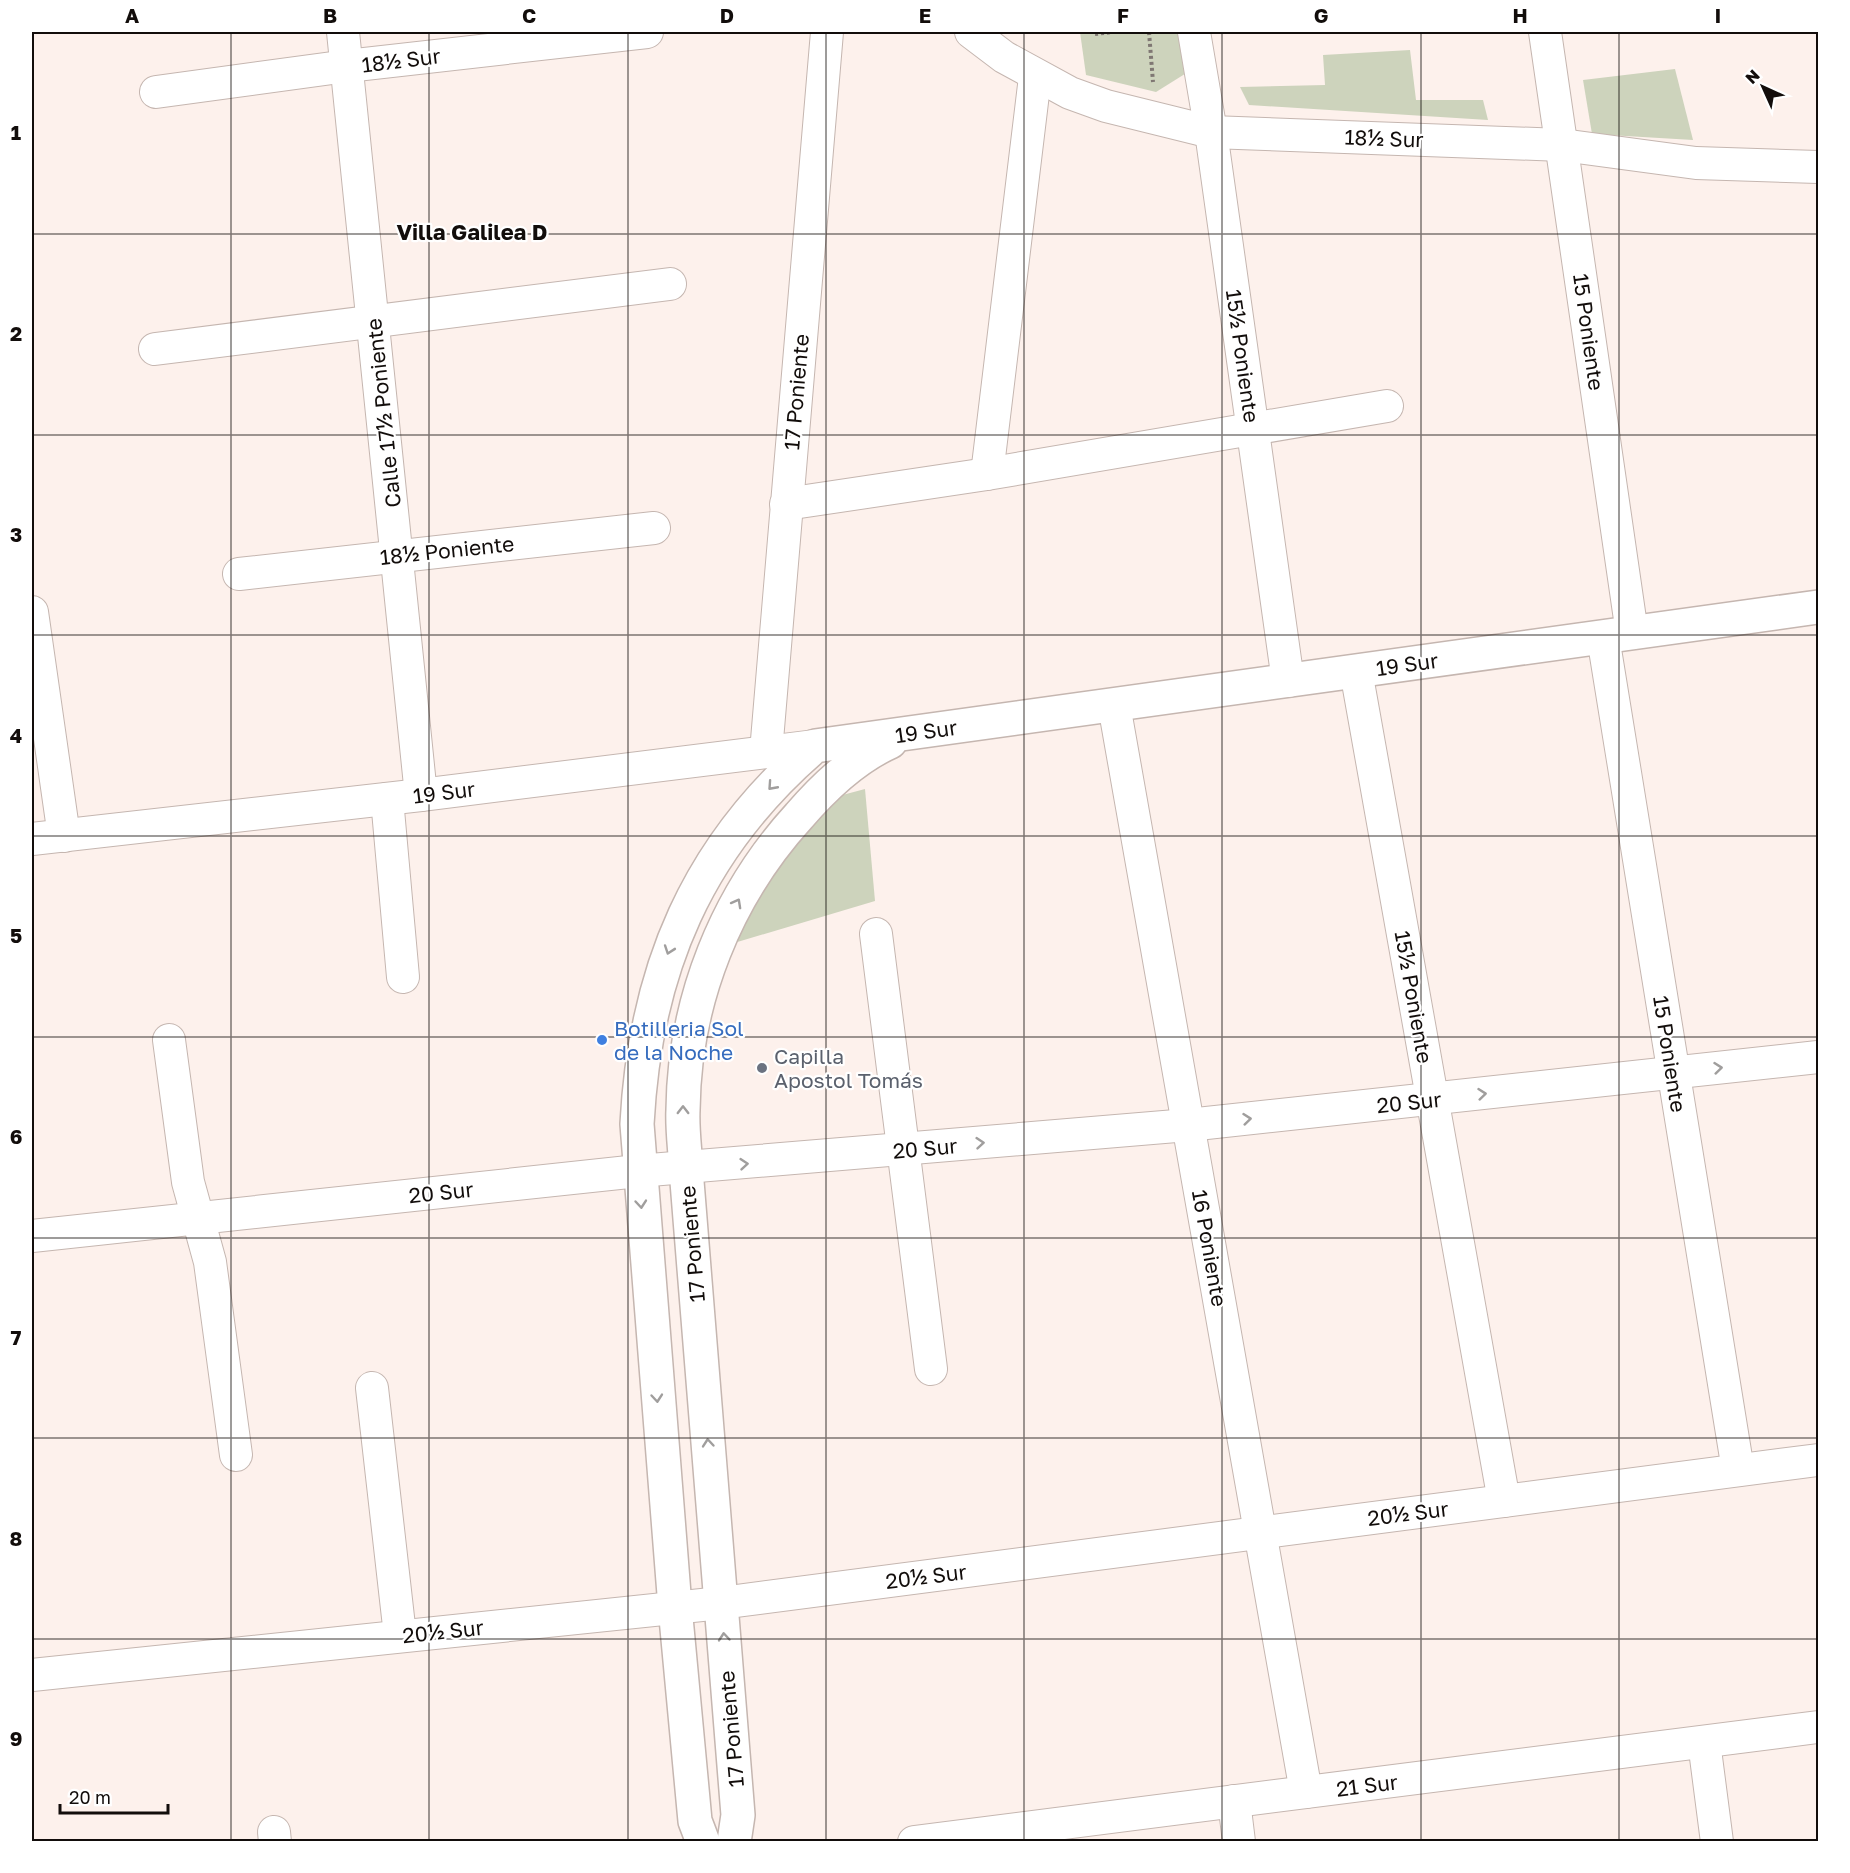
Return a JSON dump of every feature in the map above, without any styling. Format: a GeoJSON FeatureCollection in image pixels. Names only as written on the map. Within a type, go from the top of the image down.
{"type":"FeatureCollection","features":[{"type":"Feature","properties":{"kind":"street","name":"Calle 17½ Poniente"},"geometry":{"type":"LineString","coordinates":[[343,32],[421,795]]}},
{"type":"Feature","properties":{"kind":"street","name":"18½ Sur"},"geometry":{"type":"LineString","coordinates":[[156,92],[593,35],[646,32]]}},
{"type":"Feature","properties":{"kind":"street","name":"17 Poniente"},"geometry":{"type":"LineString","coordinates":[[766,752],[827,32]]}},
{"type":"Feature","properties":{"kind":"street","name":"18½ Sur"},"geometry":{"type":"LineString","coordinates":[[971,32],[1004,57],[1035,76],[1070,93],[1156,119],[1211,132],[1562,145],[1695,163],[1818,167]]}},
{"type":"Feature","properties":{"kind":"street","name":"15½ Poniente"},"geometry":{"type":"LineString","coordinates":[[1194,32],[1211,132],[1288,681]]}},
{"type":"Feature","properties":{"kind":"street","name":"15 Poniente"},"geometry":{"type":"LineString","coordinates":[[1545,32],[1562,145],[1618,635],[1673,1073],[1738,1470]]}},
{"type":"Feature","properties":{"kind":"street"},"geometry":{"type":"LineString","coordinates":[[987,474],[1035,76]]}},
{"type":"Feature","properties":{"kind":"street"},"geometry":{"type":"LineString","coordinates":[[155,349],[670,284]]}},
{"type":"Feature","properties":{"kind":"street"},"geometry":{"type":"LineString","coordinates":[[786,504],[987,474],[1387,406]]}},
{"type":"Feature","properties":{"kind":"street","name":"18½ Poniente"},"geometry":{"type":"LineString","coordinates":[[239,574],[654,528]]}},
{"type":"Feature","properties":{"kind":"street","name":"19 Sur"},"geometry":{"type":"LineString","coordinates":[[32,839],[421,795],[815,746],[1818,607]]}},
{"type":"Feature","properties":{"kind":"street"},"geometry":{"type":"LineString","coordinates":[[32,612],[37,689],[64,836]]}},
{"type":"Feature","properties":{"kind":"street","name":"15½ Poniente"},"geometry":{"type":"LineString","coordinates":[[1356,671],[1504,1501]]}},
{"type":"Feature","properties":{"kind":"street","name":"16 Poniente"},"geometry":{"type":"LineString","coordinates":[[1114,705],[1306,1792]]}},
{"type":"Feature","properties":{"kind":"street","name":"17 Poniente"},"geometry":{"type":"LineString","coordinates":[[734,1842],[738,1815],[686,1169],[683,1110],[692,1026],[717,944],[735,906],[775,843],[810,803],[840,774],[872,750],[911,733]]}},
{"type":"Feature","properties":{"kind":"street"},"geometry":{"type":"LineString","coordinates":[[702,1842],[695,1821],[638,1171],[637,1124],[644,1042],[657,984],[673,940],[695,894],[721,850],[772,786],[815,746]]}},
{"type":"Feature","properties":{"kind":"street"},"geometry":{"type":"LineString","coordinates":[[387,799],[403,977]]}},
{"type":"Feature","properties":{"kind":"street"},"geometry":{"type":"LineString","coordinates":[[876,934],[931,1369]]}},
{"type":"Feature","properties":{"kind":"street"},"geometry":{"type":"LineString","coordinates":[[169,1040],[188,1182],[210,1262],[236,1455]]}},
{"type":"Feature","properties":{"kind":"street","name":"20 Sur"},"geometry":{"type":"LineString","coordinates":[[32,1236],[638,1171],[686,1169],[1188,1125],[1818,1058]]}},
{"type":"Feature","properties":{"kind":"street"},"geometry":{"type":"LineString","coordinates":[[372,1388],[400,1635]]}},
{"type":"Feature","properties":{"kind":"street","name":"20½ Sur"},"geometry":{"type":"LineString","coordinates":[[32,1675],[721,1603],[1818,1460]]}},
{"type":"Feature","properties":{"kind":"street","name":"21 Sur"},"geometry":{"type":"LineString","coordinates":[[915,1842],[1818,1727]]}},
{"type":"Feature","properties":{"kind":"street"},"geometry":{"type":"LineString","coordinates":[[1704,1742],[1717,1842]]}},
{"type":"Feature","properties":{"kind":"street"},"geometry":{"type":"LineString","coordinates":[[1234,1801],[1239,1842]]}},
{"type":"Feature","properties":{"kind":"path"},"geometry":{"type":"LineString","coordinates":[[1095,34],[1113,32]]}},
{"type":"Feature","properties":{"kind":"path"},"geometry":{"type":"LineString","coordinates":[[1149,32],[1156,119]]}},
{"type":"Feature","properties":{"kind":"green space"},"geometry":{"type":"Polygon","coordinates":[[[1080,32],[1178,32],[1188,72],[1156,92],[1086,75],[1080,32]]]}},
{"type":"Feature","properties":{"kind":"green space"},"geometry":{"type":"Polygon","coordinates":[[[1410,50],[1416,100],[1483,100],[1488,120],[1249,105],[1240,87],[1325,85],[1323,55],[1410,50]]]}},
{"type":"Feature","properties":{"kind":"green space"},"geometry":{"type":"Polygon","coordinates":[[[1675,69],[1693,140],[1592,134],[1583,80],[1675,69]]]}},
{"type":"Feature","properties":{"kind":"green space"},"geometry":{"type":"Polygon","coordinates":[[[865,789],[875,901],[704,952],[835,797],[865,789]]]}},
{"type":"Feature","properties":{"kind":"place","name":"Botilleria Sol de la Noche"},"geometry":{"type":"Point","coordinates":[602,1040]}},
{"type":"Feature","properties":{"kind":"place","name":"Capilla Apostol Tomás"},"geometry":{"type":"Point","coordinates":[762,1068]}},
{"type":"Feature","properties":{"kind":"district","name":"Villa Galilea D"},"geometry":{"type":"Point","coordinates":[472,231]}}]}
